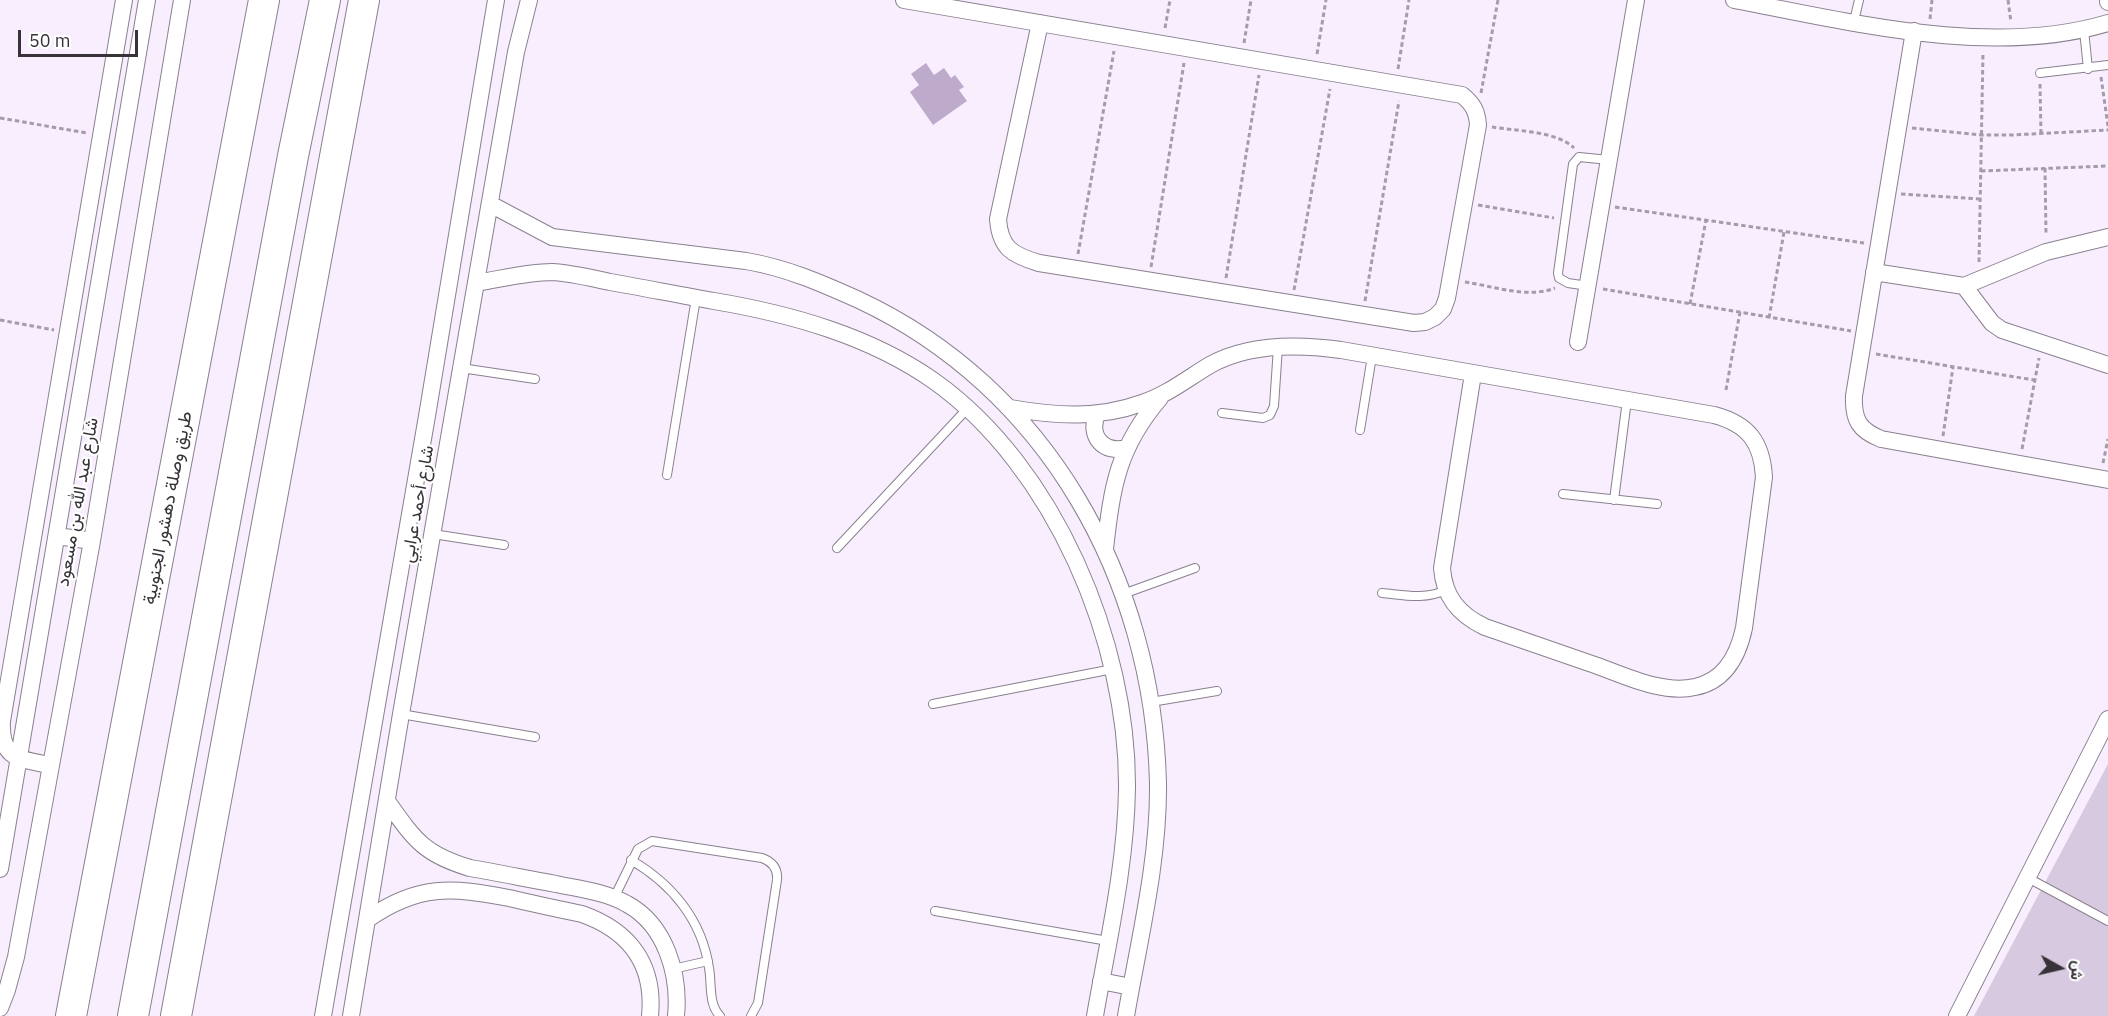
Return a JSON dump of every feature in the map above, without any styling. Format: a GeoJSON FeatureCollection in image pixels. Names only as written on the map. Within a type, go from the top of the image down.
{"type":"FeatureCollection","features":[{"type":"Feature","properties":{"kind":"highway","name":"طريق وصلة دهشور الجنوبية"},"geometry":{"type":"LineString","coordinates":[[71,1016],[264,0]]}},
{"type":"Feature","properties":{"kind":"highway"},"geometry":{"type":"LineString","coordinates":[[133,1016],[292,156],[325,0]]}},
{"type":"Feature","properties":{"kind":"highway"},"geometry":{"type":"LineString","coordinates":[[176,1016],[364,0]]}},
{"type":"Feature","properties":{"kind":"street"},"geometry":{"type":"LineString","coordinates":[[50,765],[18,759],[6,750],[0,736],[124,0]]}},
{"type":"Feature","properties":{"kind":"street","name":"شارع عبد الله بن مسعود"},"geometry":{"type":"LineString","coordinates":[[1,860],[147,0]]}},
{"type":"Feature","properties":{"kind":"street","name":"شارع عبد الله بن مسعود"},"geometry":{"type":"LineString","coordinates":[[0,1008],[16,957],[92,541],[182,0]]}},
{"type":"Feature","properties":{"kind":"street"},"geometry":{"type":"LineString","coordinates":[[323,1016],[427,416],[496,0]]}},
{"type":"Feature","properties":{"kind":"street","name":"شارع أحمد عرابي"},"geometry":{"type":"LineString","coordinates":[[351,1016],[516,52],[529,0]]}},
{"type":"Feature","properties":{"kind":"street"},"geometry":{"type":"LineString","coordinates":[[904,0],[941,3],[1116,37],[1462,95],[1471,102],[1478,119],[1452,280],[1443,309],[1435,317],[1425,322],[1414,323],[1076,269],[1020,257],[999,236],[998,219],[1040,23]]}},
{"type":"Feature","properties":{"kind":"street"},"geometry":{"type":"LineString","coordinates":[[1578,342],[1636,0]]}},
{"type":"Feature","properties":{"kind":"street"},"geometry":{"type":"LineString","coordinates":[[1734,0],[1773,4],[1914,31],[1983,38],[2084,30],[2108,22]]}},
{"type":"Feature","properties":{"kind":"street"},"geometry":{"type":"LineString","coordinates":[[1914,31],[1861,351],[1853,410],[1858,423],[1868,434],[1881,439],[2103,480]]}},
{"type":"Feature","properties":{"kind":"street"},"geometry":{"type":"LineString","coordinates":[[101,136],[122,140]]}},
{"type":"Feature","properties":{"kind":"street"},"geometry":{"type":"LineString","coordinates":[[490,204],[552,237],[773,266],[807,277],[876,308],[929,339],[981,380],[1010,408],[1052,459],[1105,549],[1123,594],[1139,645],[1151,702],[1156,749],[1157,822],[1153,859],[1126,1016]]}},
{"type":"Feature","properties":{"kind":"street"},"geometry":{"type":"LineString","coordinates":[[1874,272],[1971,282],[2046,252],[2108,237]]}},
{"type":"Feature","properties":{"kind":"street"},"geometry":{"type":"LineString","coordinates":[[476,284],[552,272],[771,312],[829,329],[885,353],[927,377],[967,409],[1007,451],[1062,533],[1089,592],[1113,669],[1122,717],[1127,786],[1123,855],[1095,1016]]}},
{"type":"Feature","properties":{"kind":"street"},"geometry":{"type":"LineString","coordinates":[[1971,282],[1992,323],[2002,330],[2108,365]]}},
{"type":"Feature","properties":{"kind":"street"},"geometry":{"type":"LineString","coordinates":[[68,332],[90,335]]}},
{"type":"Feature","properties":{"kind":"street"},"geometry":{"type":"LineString","coordinates":[[1010,408],[1068,415],[1097,414],[1142,404],[1163,395],[1213,364],[1236,355],[1278,347],[1317,347],[1627,400],[1726,419],[1745,430],[1759,448],[1764,462],[1763,492],[1744,628],[1740,648],[1722,673],[1710,682],[1696,687],[1681,689],[1649,683],[1485,627],[1457,609],[1446,590],[1442,568],[1473,374]]}},
{"type":"Feature","properties":{"kind":"street"},"geometry":{"type":"LineString","coordinates":[[1105,549],[1111,497],[1127,448],[1143,420],[1163,395]]}},
{"type":"Feature","properties":{"kind":"street"},"geometry":{"type":"LineString","coordinates":[[1097,414],[1094,428],[1100,442],[1112,449],[1127,448]]}},
{"type":"Feature","properties":{"kind":"street"},"geometry":{"type":"LineString","coordinates":[[427,416],[452,420]]}},
{"type":"Feature","properties":{"kind":"street"},"geometry":{"type":"LineString","coordinates":[[57,536],[92,541]]}},
{"type":"Feature","properties":{"kind":"street"},"geometry":{"type":"LineString","coordinates":[[1958,1016],[2108,719]]}},
{"type":"Feature","properties":{"kind":"street"},"geometry":{"type":"LineString","coordinates":[[387,801],[411,835],[423,846],[453,863],[600,893],[638,911],[662,940],[673,969],[677,994],[676,1016]]}},
{"type":"Feature","properties":{"kind":"street"},"geometry":{"type":"LineString","coordinates":[[368,919],[412,896],[443,890],[472,891],[582,914],[599,920],[621,935],[639,957],[648,980],[651,998],[650,1016]]}},
{"type":"Feature","properties":{"kind":"street"},"geometry":{"type":"LineString","coordinates":[[1101,981],[1131,987]]}},
{"type":"Feature","properties":{"kind":"lane"},"geometry":{"type":"LineString","coordinates":[[1854,21],[1859,0]]}},
{"type":"Feature","properties":{"kind":"lane"},"geometry":{"type":"LineString","coordinates":[[2084,30],[2088,69]]}},
{"type":"Feature","properties":{"kind":"lane"},"geometry":{"type":"LineString","coordinates":[[2040,73],[2104,66]]}},
{"type":"Feature","properties":{"kind":"lane"},"geometry":{"type":"LineString","coordinates":[[1588,286],[1563,281],[1559,278],[1558,273],[1573,164],[1579,157],[1609,160]]}},
{"type":"Feature","properties":{"kind":"lane"},"geometry":{"type":"LineString","coordinates":[[667,475],[696,298]]}},
{"type":"Feature","properties":{"kind":"lane"},"geometry":{"type":"LineString","coordinates":[[1222,413],[1263,418],[1270,415],[1275,406],[1278,347]]}},
{"type":"Feature","properties":{"kind":"lane"},"geometry":{"type":"LineString","coordinates":[[1360,430],[1372,356]]}},
{"type":"Feature","properties":{"kind":"lane"},"geometry":{"type":"LineString","coordinates":[[461,368],[535,379]]}},
{"type":"Feature","properties":{"kind":"lane"},"geometry":{"type":"LineString","coordinates":[[1614,500],[1627,400]]}},
{"type":"Feature","properties":{"kind":"lane"},"geometry":{"type":"LineString","coordinates":[[837,548],[967,409]]}},
{"type":"Feature","properties":{"kind":"lane"},"geometry":{"type":"LineString","coordinates":[[1563,494],[1657,504]]}},
{"type":"Feature","properties":{"kind":"lane"},"geometry":{"type":"LineString","coordinates":[[433,534],[504,545]]}},
{"type":"Feature","properties":{"kind":"lane"},"geometry":{"type":"LineString","coordinates":[[1123,594],[1195,568]]}},
{"type":"Feature","properties":{"kind":"lane"},"geometry":{"type":"LineString","coordinates":[[1382,593],[1421,597],[1446,590]]}},
{"type":"Feature","properties":{"kind":"lane"},"geometry":{"type":"LineString","coordinates":[[933,704],[1113,669]]}},
{"type":"Feature","properties":{"kind":"lane"},"geometry":{"type":"LineString","coordinates":[[1151,702],[1217,691]]}},
{"type":"Feature","properties":{"kind":"lane"},"geometry":{"type":"LineString","coordinates":[[401,714],[535,737]]}},
{"type":"Feature","properties":{"kind":"lane"},"geometry":{"type":"LineString","coordinates":[[614,898],[631,860],[642,845],[658,840],[762,858],[774,866],[777,880],[760,992],[757,1008],[751,1016]]}},
{"type":"Feature","properties":{"kind":"lane"},"geometry":{"type":"LineString","coordinates":[[631,860],[660,879],[683,904],[700,934],[708,961],[714,1008],[720,1016]]}},
{"type":"Feature","properties":{"kind":"lane"},"geometry":{"type":"LineString","coordinates":[[2028,878],[2108,921]]}},
{"type":"Feature","properties":{"kind":"lane"},"geometry":{"type":"LineString","coordinates":[[935,911],[1108,941]]}},
{"type":"Feature","properties":{"kind":"lane"},"geometry":{"type":"LineString","coordinates":[[673,969],[708,961]]}},
{"type":"Feature","properties":{"kind":"path"},"geometry":{"type":"LineString","coordinates":[[1162,45],[1170,0]]}},
{"type":"Feature","properties":{"kind":"path"},"geometry":{"type":"LineString","coordinates":[[1241,58],[1251,0]]}},
{"type":"Feature","properties":{"kind":"path"},"geometry":{"type":"LineString","coordinates":[[1315,70],[1326,0]]}},
{"type":"Feature","properties":{"kind":"path"},"geometry":{"type":"LineString","coordinates":[[1363,316],[1409,0]]}},
{"type":"Feature","properties":{"kind":"path"},"geometry":{"type":"LineString","coordinates":[[1498,0],[1478,119],[1566,140],[1579,157]]}},
{"type":"Feature","properties":{"kind":"path"},"geometry":{"type":"LineString","coordinates":[[2008,0],[2013,37]]}},
{"type":"Feature","properties":{"kind":"path"},"geometry":{"type":"LineString","coordinates":[[1076,269],[1116,37]]}},
{"type":"Feature","properties":{"kind":"path"},"geometry":{"type":"LineString","coordinates":[[1971,282],[1980,199],[1983,38]]}},
{"type":"Feature","properties":{"kind":"path"},"geometry":{"type":"LineString","coordinates":[[1149,281],[1187,49]]}},
{"type":"Feature","properties":{"kind":"path"},"geometry":{"type":"LineString","coordinates":[[1223,293],[1261,61]]}},
{"type":"Feature","properties":{"kind":"path"},"geometry":{"type":"LineString","coordinates":[[1898,126],[1982,135],[2041,135],[2108,128],[2104,66]]}},
{"type":"Feature","properties":{"kind":"path"},"geometry":{"type":"LineString","coordinates":[[1292,304],[1333,73]]}},
{"type":"Feature","properties":{"kind":"path"},"geometry":{"type":"LineString","coordinates":[[0,118],[101,136]]}},
{"type":"Feature","properties":{"kind":"path"},"geometry":{"type":"LineString","coordinates":[[1981,171],[2108,166]]}},
{"type":"Feature","properties":{"kind":"path"},"geometry":{"type":"LineString","coordinates":[[2045,168],[2046,252]]}},
{"type":"Feature","properties":{"kind":"path"},"geometry":{"type":"LineString","coordinates":[[1887,193],[1980,199]]}},
{"type":"Feature","properties":{"kind":"path"},"geometry":{"type":"LineString","coordinates":[[1466,203],[1565,219]]}},
{"type":"Feature","properties":{"kind":"path"},"geometry":{"type":"LineString","coordinates":[[1601,205],[1879,246]]}},
{"type":"Feature","properties":{"kind":"path"},"geometry":{"type":"LineString","coordinates":[[1690,304],[1706,220]]}},
{"type":"Feature","properties":{"kind":"path"},"geometry":{"type":"LineString","coordinates":[[1769,318],[1784,232]]}},
{"type":"Feature","properties":{"kind":"path"},"geometry":{"type":"LineString","coordinates":[[1452,280],[1543,293],[1563,281]]}},
{"type":"Feature","properties":{"kind":"path"},"geometry":{"type":"LineString","coordinates":[[1588,286],[1864,334]]}},
{"type":"Feature","properties":{"kind":"path"},"geometry":{"type":"LineString","coordinates":[[1725,390],[1740,312]]}},
{"type":"Feature","properties":{"kind":"path"},"geometry":{"type":"LineString","coordinates":[[0,320],[68,332]]}},
{"type":"Feature","properties":{"kind":"path"},"geometry":{"type":"LineString","coordinates":[[2019,464],[2042,345]]}},
{"type":"Feature","properties":{"kind":"path"},"geometry":{"type":"LineString","coordinates":[[1861,351],[2034,380]]}},
{"type":"Feature","properties":{"kind":"path"},"geometry":{"type":"LineString","coordinates":[[1941,450],[1953,367]]}},
{"type":"Feature","properties":{"kind":"path"},"geometry":{"type":"LineString","coordinates":[[2103,480],[2108,439]]}},
{"type":"Feature","properties":{"kind":"shaded area"},"geometry":{"type":"Polygon","coordinates":[[[2108,764],[2108,1016],[1974,1016],[2108,764]]]}},
{"type":"Feature","properties":{"kind":"building"},"geometry":{"type":"Polygon","coordinates":[[[926,63],[934,75],[944,68],[951,78],[955,75],[964,87],[959,90],[967,101],[933,125],[910,92],[919,85],[911,74],[926,63]]]}}]}
